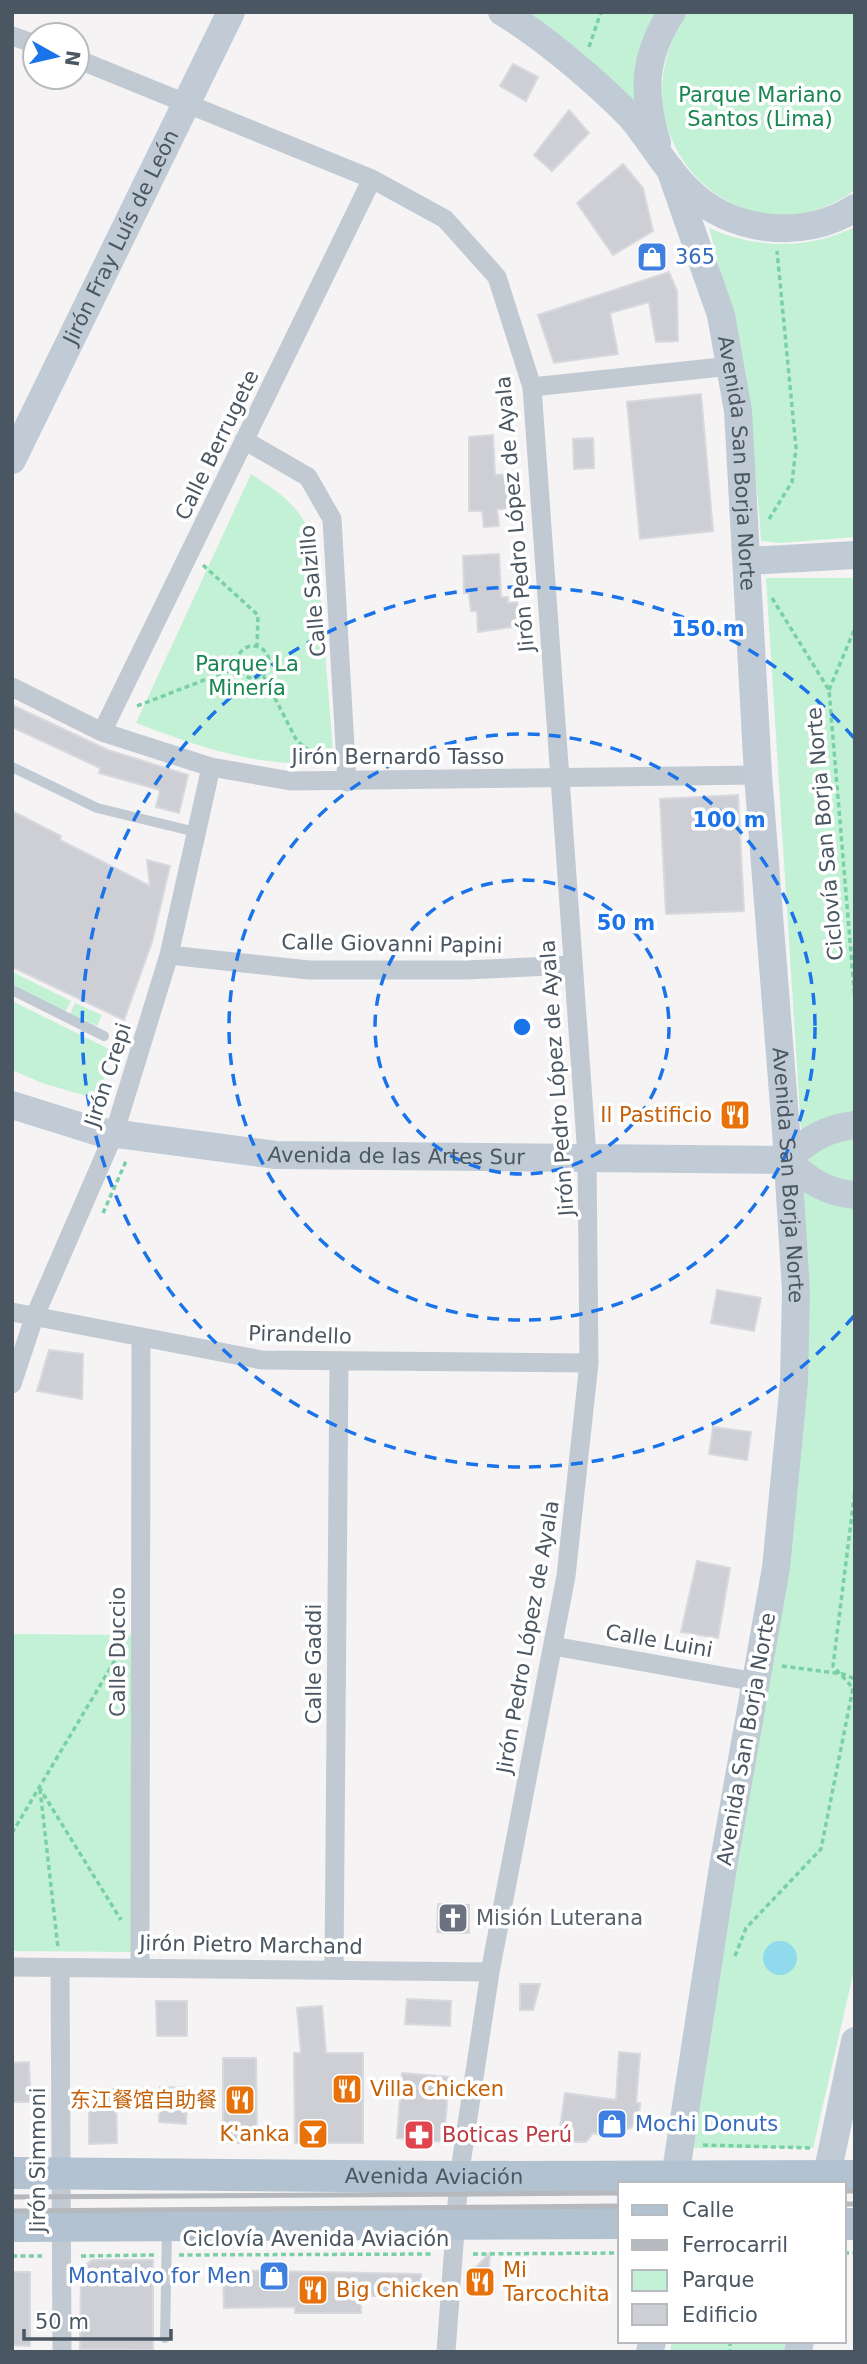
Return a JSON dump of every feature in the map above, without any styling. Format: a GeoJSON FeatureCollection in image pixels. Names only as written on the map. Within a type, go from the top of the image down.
{"type":"FeatureCollection","features":[{"type":"Feature","properties":{"kind":"main road","name":"Jirón Fray Luís de León"},"geometry":{"type":"LineString","coordinates":[[12,460],[231,12]]}},
{"type":"Feature","properties":{"kind":"main road","name":"Avenida San Borja Norte"},"geometry":{"type":"LineString","coordinates":[[502,12],[580,73],[630,117],[666,162],[721,315],[738,411],[757,561],[758,775],[796,1291],[794,1382],[776,1568],[723,1867],[686,2164]]}},
{"type":"Feature","properties":{"kind":"main road"},"geometry":{"type":"LineString","coordinates":[[672,12],[654,46],[646,89],[648,112],[666,162],[687,190],[714,210],[744,223],[774,228],[810,226],[832,220],[855,208]]}},
{"type":"Feature","properties":{"kind":"main road"},"geometry":{"type":"LineString","coordinates":[[757,561],[855,555]]}},
{"type":"Feature","properties":{"kind":"main road","name":"Avenida de las Artes Sur"},"geometry":{"type":"LineString","coordinates":[[12,1105],[114,1134],[276,1155],[787,1160]]}},
{"type":"Feature","properties":{"kind":"main road"},"geometry":{"type":"LineString","coordinates":[[855,1125],[843,1126],[807,1140],[787,1160],[806,1179],[843,1194],[855,1195]]}},
{"type":"Feature","properties":{"kind":"main road"},"geometry":{"type":"LineString","coordinates":[[834,2171],[847,2116],[854,2048]]}},
{"type":"Feature","properties":{"kind":"main road","name":"Avenida Aviación"},"geometry":{"type":"LineString","coordinates":[[12,2173],[459,2177],[686,2164],[834,2171]]}},
{"type":"Feature","properties":{"kind":"main road"},"geometry":{"type":"LineString","coordinates":[[12,2226],[61,2241],[452,2239],[618,2224]]}},
{"type":"Feature","properties":{"kind":"street","name":"Jirón Pedro López de Ayala"},"geometry":{"type":"LineString","coordinates":[[91,64],[372,179],[444,219],[496,277],[532,387],[587,1156],[589,1363],[566,1576],[490,1972],[459,2177],[452,2239],[446,2352]]}},
{"type":"Feature","properties":{"kind":"street","name":"Calle Berrugete"},"geometry":{"type":"LineString","coordinates":[[106,724],[372,179]]}},
{"type":"Feature","properties":{"kind":"street"},"geometry":{"type":"LineString","coordinates":[[532,387],[731,366]]}},
{"type":"Feature","properties":{"kind":"street","name":"Calle Salzillo"},"geometry":{"type":"LineString","coordinates":[[244,440],[308,477],[332,519],[347,782]]}},
{"type":"Feature","properties":{"kind":"street","name":"Jirón Bernardo Tasso"},"geometry":{"type":"LineString","coordinates":[[12,687],[211,767],[290,781],[560,780],[758,775]]}},
{"type":"Feature","properties":{"kind":"street","name":"Jirón Crepi"},"geometry":{"type":"LineString","coordinates":[[12,1384],[34,1318],[114,1134],[169,955],[211,767]]}},
{"type":"Feature","properties":{"kind":"street","name":"Calle Giovanni Papini"},"geometry":{"type":"LineString","coordinates":[[169,955],[309,970],[466,970],[573,965]]}},
{"type":"Feature","properties":{"kind":"street","name":"Pirandello"},"geometry":{"type":"LineString","coordinates":[[12,1312],[261,1360],[589,1363]]}},
{"type":"Feature","properties":{"kind":"street","name":"Calle Duccio"},"geometry":{"type":"LineString","coordinates":[[140,1959],[142,1338]]}},
{"type":"Feature","properties":{"kind":"street","name":"Calle Gaddi"},"geometry":{"type":"LineString","coordinates":[[334,1969],[339,1361]]}},
{"type":"Feature","properties":{"kind":"street","name":"Calle Luini"},"geometry":{"type":"LineString","coordinates":[[554,1646],[758,1672]]}},
{"type":"Feature","properties":{"kind":"street","name":"Jirón Pietro Marchand"},"geometry":{"type":"LineString","coordinates":[[12,1967],[60,1968],[140,1959],[334,1969],[490,1972]]}},
{"type":"Feature","properties":{"kind":"street","name":"Jirón Simmoni"},"geometry":{"type":"LineString","coordinates":[[60,1968],[62,2352]]}},
{"type":"Feature","properties":{"kind":"lane"},"geometry":{"type":"LineString","coordinates":[[12,766],[97,808],[196,832]]}},
{"type":"Feature","properties":{"kind":"lane"},"geometry":{"type":"LineString","coordinates":[[12,990],[104,1036]]}},
{"type":"Feature","properties":{"kind":"lane"},"geometry":{"type":"LineString","coordinates":[[165,2339],[167,2240]]}},
{"type":"Feature","properties":{"kind":"path"},"geometry":{"type":"LineString","coordinates":[[580,73],[601,12]]}},
{"type":"Feature","properties":{"kind":"path"},"geometry":{"type":"LineString","coordinates":[[766,523],[792,482],[796,448],[774,228]]}},
{"type":"Feature","properties":{"kind":"path"},"geometry":{"type":"LineString","coordinates":[[190,553],[258,615],[257,647],[268,657],[268,667],[262,675],[248,677],[238,667]]}},
{"type":"Feature","properties":{"kind":"path","name":"Ciclovía San Borja Norte"},"geometry":{"type":"LineString","coordinates":[[757,561],[768,593],[829,691],[855,1001]]}},
{"type":"Feature","properties":{"kind":"path"},"geometry":{"type":"LineString","coordinates":[[829,691],[855,628]]}},
{"type":"Feature","properties":{"kind":"path"},"geometry":{"type":"LineString","coordinates":[[238,667],[242,652],[257,647]]}},
{"type":"Feature","properties":{"kind":"path"},"geometry":{"type":"LineString","coordinates":[[106,724],[238,667]]}},
{"type":"Feature","properties":{"kind":"path"},"geometry":{"type":"LineString","coordinates":[[262,675],[298,741],[347,782]]}},
{"type":"Feature","properties":{"kind":"path"},"geometry":{"type":"LineString","coordinates":[[733,1967],[746,1928],[821,1849],[853,1688],[833,1666],[855,1490]]}},
{"type":"Feature","properties":{"kind":"path"},"geometry":{"type":"LineString","coordinates":[[12,1833],[121,1651]]}},
{"type":"Feature","properties":{"kind":"path"},"geometry":{"type":"LineString","coordinates":[[758,1672],[843,1674],[855,1679]]}},
{"type":"Feature","properties":{"kind":"path"},"geometry":{"type":"LineString","coordinates":[[39,1787],[140,1959]]}},
{"type":"Feature","properties":{"kind":"path"},"geometry":{"type":"LineString","coordinates":[[39,1787],[60,1968]]}},
{"type":"Feature","properties":{"kind":"path"},"geometry":{"type":"LineString","coordinates":[[686,2164],[834,2171]]}},
{"type":"Feature","properties":{"kind":"path","name":"Ciclovía Avenida Aviación"},"geometry":{"type":"LineString","coordinates":[[12,2256],[61,2241],[167,2240],[452,2239],[618,2253]]}},
{"type":"Feature","properties":{"kind":"green space"},"geometry":{"type":"Polygon","coordinates":[[[527,12],[658,12],[635,76],[634,102],[527,12]]]}},
{"type":"Feature","properties":{"kind":"green space","name":"Parque Mariano Santos (Lima)"},"geometry":{"type":"Polygon","coordinates":[[[688,12],[855,12],[855,190],[812,211],[769,215],[730,203],[698,178],[674,144],[663,103],[666,58],[688,12]]]}},
{"type":"Feature","properties":{"kind":"green space"},"geometry":{"type":"Polygon","coordinates":[[[855,227],[855,537],[780,543],[761,541],[754,461],[743,383],[709,228],[745,240],[782,244],[819,240],[855,227]]]}},
{"type":"Feature","properties":{"kind":"green space","name":"Parque La Minería"},"geometry":{"type":"Polygon","coordinates":[[[251,474],[292,505],[306,524],[317,551],[334,763],[281,763],[233,755],[136,723],[251,474]]]}},
{"type":"Feature","properties":{"kind":"green space"},"geometry":{"type":"Polygon","coordinates":[[[766,578],[855,578],[855,1111],[801,1130],[766,578]]]}},
{"type":"Feature","properties":{"kind":"green space"},"geometry":{"type":"Polygon","coordinates":[[[13,972],[71,1001],[65,1012],[12,986],[13,972]]]}},
{"type":"Feature","properties":{"kind":"green space"},"geometry":{"type":"Polygon","coordinates":[[[12,1001],[113,1051],[97,1099],[42,1083],[12,1070],[12,1001]]]}},
{"type":"Feature","properties":{"kind":"green space"},"geometry":{"type":"Polygon","coordinates":[[[75,1003],[102,1015],[97,1026],[70,1014],[75,1003]]]}},
{"type":"Feature","properties":{"kind":"green space"},"geometry":{"type":"Polygon","coordinates":[[[855,1139],[855,1184],[823,1175],[808,1161],[814,1150],[838,1141],[855,1139]]]}},
{"type":"Feature","properties":{"kind":"green space"},"geometry":{"type":"Polygon","coordinates":[[[802,1191],[855,1205],[855,1966],[813,2148],[694,2148],[739,1851],[802,1191]]]}},
{"type":"Feature","properties":{"kind":"green space"},"geometry":{"type":"Polygon","coordinates":[[[12,1634],[133,1635],[131,1952],[12,1951],[12,1634]]]}},
{"type":"Feature","properties":{"kind":"green space"},"geometry":{"type":"Polygon","coordinates":[[[672,2343],[785,2343],[784,2352],[670,2352],[672,2343]]]}},
{"type":"Feature","properties":{"kind":"water"},"geometry":{"type":"Polygon","coordinates":[[[780,1941],[792,1946],[797,1958],[792,1970],[780,1975],[768,1970],[763,1958],[768,1946],[780,1941]]]}},
{"type":"Feature","properties":{"kind":"building"},"geometry":{"type":"Polygon","coordinates":[[[513,64],[538,77],[526,101],[500,86],[513,64]]]}},
{"type":"Feature","properties":{"kind":"building"},"geometry":{"type":"Polygon","coordinates":[[[569,110],[589,133],[552,171],[534,155],[569,110]]]}},
{"type":"Feature","properties":{"kind":"building"},"geometry":{"type":"Polygon","coordinates":[[[623,164],[643,188],[653,231],[613,255],[577,203],[623,164]]]}},
{"type":"Feature","properties":{"kind":"building"},"geometry":{"type":"Polygon","coordinates":[[[669,272],[677,291],[678,341],[656,342],[649,302],[610,313],[618,354],[554,363],[538,315],[669,272]]]}},
{"type":"Feature","properties":{"kind":"building"},"geometry":{"type":"Polygon","coordinates":[[[701,394],[713,531],[640,539],[627,402],[701,394]]]}},
{"type":"Feature","properties":{"kind":"building"},"geometry":{"type":"Polygon","coordinates":[[[493,435],[495,475],[507,474],[508,509],[497,509],[499,526],[484,527],[482,511],[469,511],[469,437],[493,435]]]}},
{"type":"Feature","properties":{"kind":"building"},"geometry":{"type":"Polygon","coordinates":[[[593,438],[594,468],[574,469],[573,439],[593,438]]]}},
{"type":"Feature","properties":{"kind":"building"},"geometry":{"type":"Polygon","coordinates":[[[499,554],[501,597],[508,597],[508,603],[517,602],[519,626],[478,632],[477,611],[471,611],[469,593],[464,593],[463,556],[499,554]]]}},
{"type":"Feature","properties":{"kind":"building"},"geometry":{"type":"Polygon","coordinates":[[[12,705],[108,750],[188,775],[179,813],[156,807],[160,790],[99,773],[100,768],[12,727],[12,705]]]}},
{"type":"Feature","properties":{"kind":"building"},"geometry":{"type":"Polygon","coordinates":[[[738,795],[744,911],[666,914],[660,799],[738,795]]]}},
{"type":"Feature","properties":{"kind":"building"},"geometry":{"type":"Polygon","coordinates":[[[12,811],[61,836],[60,840],[150,886],[147,860],[170,866],[152,942],[124,1020],[12,967],[12,811]]]}},
{"type":"Feature","properties":{"kind":"building"},"geometry":{"type":"Polygon","coordinates":[[[717,1290],[761,1298],[754,1331],[711,1323],[717,1290]]]}},
{"type":"Feature","properties":{"kind":"building"},"geometry":{"type":"Polygon","coordinates":[[[49,1350],[83,1354],[82,1399],[37,1391],[49,1350]]]}},
{"type":"Feature","properties":{"kind":"building"},"geometry":{"type":"Polygon","coordinates":[[[713,1427],[751,1432],[747,1460],[709,1454],[713,1427]]]}},
{"type":"Feature","properties":{"kind":"building"},"geometry":{"type":"Polygon","coordinates":[[[697,1561],[730,1568],[718,1638],[681,1632],[697,1561]]]}},
{"type":"Feature","properties":{"kind":"building","name":"Misión Luterana"},"geometry":{"type":"Polygon","coordinates":[[[438,1904],[469,1905],[469,1933],[437,1932],[438,1904]]]}},
{"type":"Feature","properties":{"kind":"building"},"geometry":{"type":"Polygon","coordinates":[[[520,1984],[540,1984],[533,2010],[520,2010],[520,1984]]]}},
{"type":"Feature","properties":{"kind":"building"},"geometry":{"type":"Polygon","coordinates":[[[407,1999],[451,2001],[450,2026],[405,2024],[407,1999]]]}},
{"type":"Feature","properties":{"kind":"building"},"geometry":{"type":"Polygon","coordinates":[[[156,2001],[187,2001],[187,2036],[157,2036],[156,2001]]]}},
{"type":"Feature","properties":{"kind":"building"},"geometry":{"type":"Polygon","coordinates":[[[322,2006],[326,2053],[363,2053],[363,2143],[295,2143],[294,2053],[301,2053],[297,2008],[322,2006]]]}},
{"type":"Feature","properties":{"kind":"building"},"geometry":{"type":"Polygon","coordinates":[[[619,2052],[640,2054],[636,2103],[640,2103],[639,2117],[631,2128],[605,2136],[593,2133],[586,2142],[558,2142],[565,2093],[616,2100],[619,2052]]]}},
{"type":"Feature","properties":{"kind":"building","name":"东江餐馆自助餐"},"geometry":{"type":"Polygon","coordinates":[[[223,2058],[256,2058],[257,2143],[223,2143],[223,2058]]]}},
{"type":"Feature","properties":{"kind":"building"},"geometry":{"type":"Polygon","coordinates":[[[29,2062],[31,2102],[12,2102],[12,2063],[29,2062]]]}},
{"type":"Feature","properties":{"kind":"building"},"geometry":{"type":"Polygon","coordinates":[[[402,2073],[449,2077],[444,2142],[397,2138],[402,2073]]]}},
{"type":"Feature","properties":{"kind":"building"},"geometry":{"type":"Polygon","coordinates":[[[160,2087],[188,2088],[186,2124],[159,2122],[160,2087]]]}},
{"type":"Feature","properties":{"kind":"building"},"geometry":{"type":"Polygon","coordinates":[[[116,2089],[117,2143],[89,2144],[89,2090],[116,2089]]]}},
{"type":"Feature","properties":{"kind":"building","name":"Mi Tarcochita"},"geometry":{"type":"Polygon","coordinates":[[[490,2253],[487,2296],[471,2294],[474,2269],[490,2253]]]}},
{"type":"Feature","properties":{"kind":"building"},"geometry":{"type":"Polygon","coordinates":[[[92,2260],[153,2260],[153,2350],[80,2349],[81,2269],[92,2260]]]}},
{"type":"Feature","properties":{"kind":"building"},"geometry":{"type":"Polygon","coordinates":[[[223,2270],[421,2274],[421,2296],[361,2296],[361,2313],[295,2313],[295,2307],[224,2308],[223,2270]]]}},
{"type":"Feature","properties":{"kind":"building"},"geometry":{"type":"Polygon","coordinates":[[[12,2272],[30,2272],[30,2346],[12,2345],[12,2272]]]}},
{"type":"Feature","properties":{"kind":"railway"},"geometry":{"type":"LineString","coordinates":[[846,2191],[855,2191]]}},
{"type":"Feature","properties":{"kind":"railway"},"geometry":{"type":"LineString","coordinates":[[12,2197],[618,2193]]}},
{"type":"Feature","properties":{"kind":"railway"},"geometry":{"type":"LineString","coordinates":[[846,2204],[855,2204]]}},
{"type":"Feature","properties":{"kind":"railway"},"geometry":{"type":"LineString","coordinates":[[12,2211],[618,2206]]}},
{"type":"Feature","properties":{"kind":"place","name":"365"},"geometry":{"type":"Point","coordinates":[652,257]}},
{"type":"Feature","properties":{"kind":"place","name":"Il Pastificio"},"geometry":{"type":"Point","coordinates":[735,1115]}},
{"type":"Feature","properties":{"kind":"place","name":"Misión Luterana"},"geometry":{"type":"Point","coordinates":[453,1918]}},
{"type":"Feature","properties":{"kind":"place","name":"Villa Chicken"},"geometry":{"type":"Point","coordinates":[347,2089]}},
{"type":"Feature","properties":{"kind":"place","name":"东江餐馆自助餐"},"geometry":{"type":"Point","coordinates":[240,2100]}},
{"type":"Feature","properties":{"kind":"place","name":"Mochi Donuts"},"geometry":{"type":"Point","coordinates":[612,2124]}},
{"type":"Feature","properties":{"kind":"place","name":"K'anka"},"geometry":{"type":"Point","coordinates":[313,2134]}},
{"type":"Feature","properties":{"kind":"place","name":"Boticas Perú"},"geometry":{"type":"Point","coordinates":[419,2135]}},
{"type":"Feature","properties":{"kind":"place","name":"Montalvo for Men"},"geometry":{"type":"Point","coordinates":[274,2276]}},
{"type":"Feature","properties":{"kind":"place","name":"Mi Tarcochita"},"geometry":{"type":"Point","coordinates":[480,2282]}},
{"type":"Feature","properties":{"kind":"place","name":"Big Chicken"},"geometry":{"type":"Point","coordinates":[313,2290]}}]}
